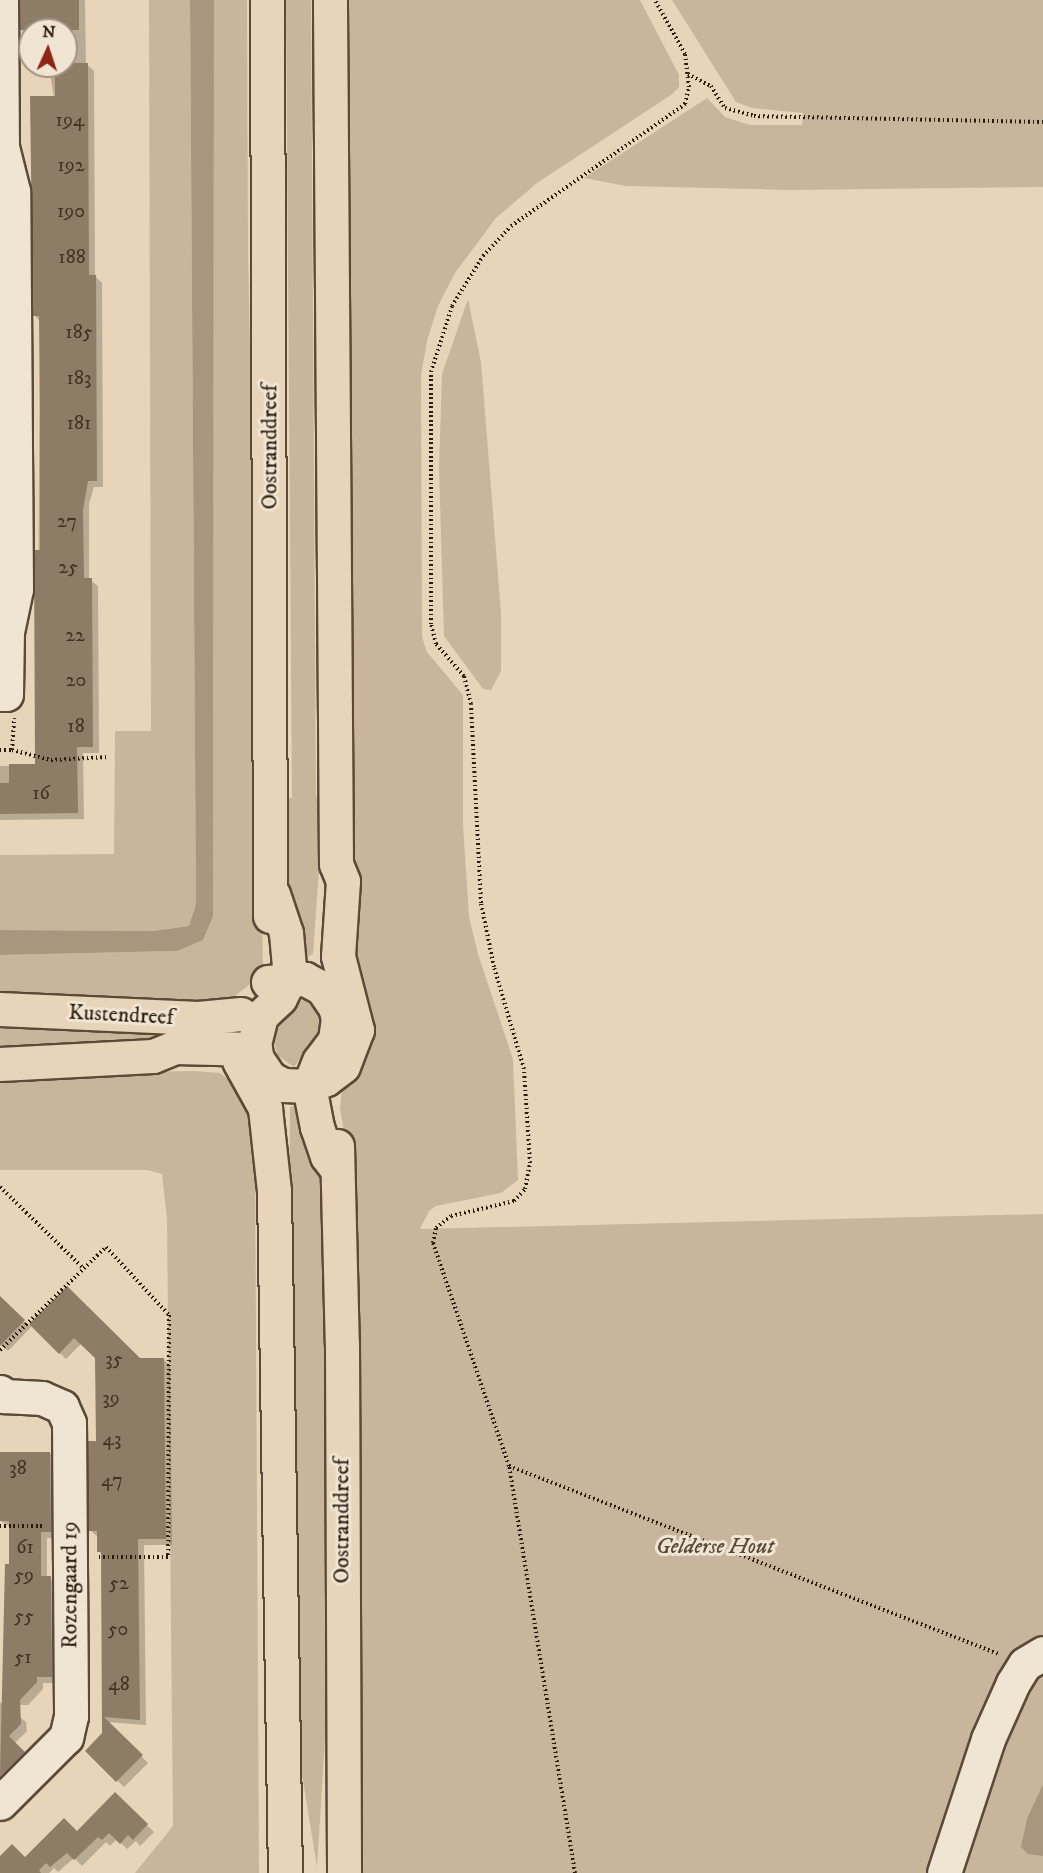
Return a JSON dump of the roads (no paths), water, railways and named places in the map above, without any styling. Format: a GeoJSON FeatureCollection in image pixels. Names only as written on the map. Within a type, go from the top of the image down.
{"type":"FeatureCollection","features":[{"type":"Feature","properties":{"kind":"main road","name":"Oostranddreef"},"geometry":{"type":"LineString","coordinates":[[267,0],[273,894],[286,933],[281,979]]}},
{"type":"Feature","properties":{"kind":"main road"},"geometry":{"type":"LineString","coordinates":[[270,1091],[318,1083],[343,1066],[356,1042],[357,1017],[331,983],[328,883],[336,864],[330,0]]}},
{"type":"Feature","properties":{"kind":"main road"},"geometry":{"type":"LineString","coordinates":[[285,1873],[274,1191],[270,1091],[263,1071],[244,1054],[241,1014],[256,990],[281,979],[331,983]]}},
{"type":"Feature","properties":{"kind":"main road"},"geometry":{"type":"LineString","coordinates":[[244,1054],[261,1016],[280,998],[281,979]]}},
{"type":"Feature","properties":{"kind":"main road","name":"Kustendreef"},"geometry":{"type":"LineString","coordinates":[[0,1009],[170,1017],[241,1014]]}},
{"type":"Feature","properties":{"kind":"main road","name":"Kustendreef"},"geometry":{"type":"LineString","coordinates":[[0,1064],[153,1056],[176,1063],[244,1054]]}},
{"type":"Feature","properties":{"kind":"main road","name":"Oostranddreef"},"geometry":{"type":"LineString","coordinates":[[318,1083],[327,1103],[338,1150],[336,1168],[342,1344],[344,1873]]}},
{"type":"Feature","properties":{"kind":"street"},"geometry":{"type":"LineString","coordinates":[[1,0],[1,147],[12,191],[16,589],[3,632],[3,694]]}},
{"type":"Feature","properties":{"kind":"street","name":"Rozengaard 19"},"geometry":{"type":"LineString","coordinates":[[0,1392],[4,1396],[42,1398],[62,1407],[69,1423],[71,1716],[66,1737],[0,1803]]}},
{"type":"Feature","properties":{"kind":"street"},"geometry":{"type":"LineString","coordinates":[[944,1873],[988,1739],[1034,1659]]}},
{"type":"Feature","properties":{"kind":"park label","name":"Gelderse Hout"},"geometry":{"type":"Point","coordinates":[715,1547]}}]}
